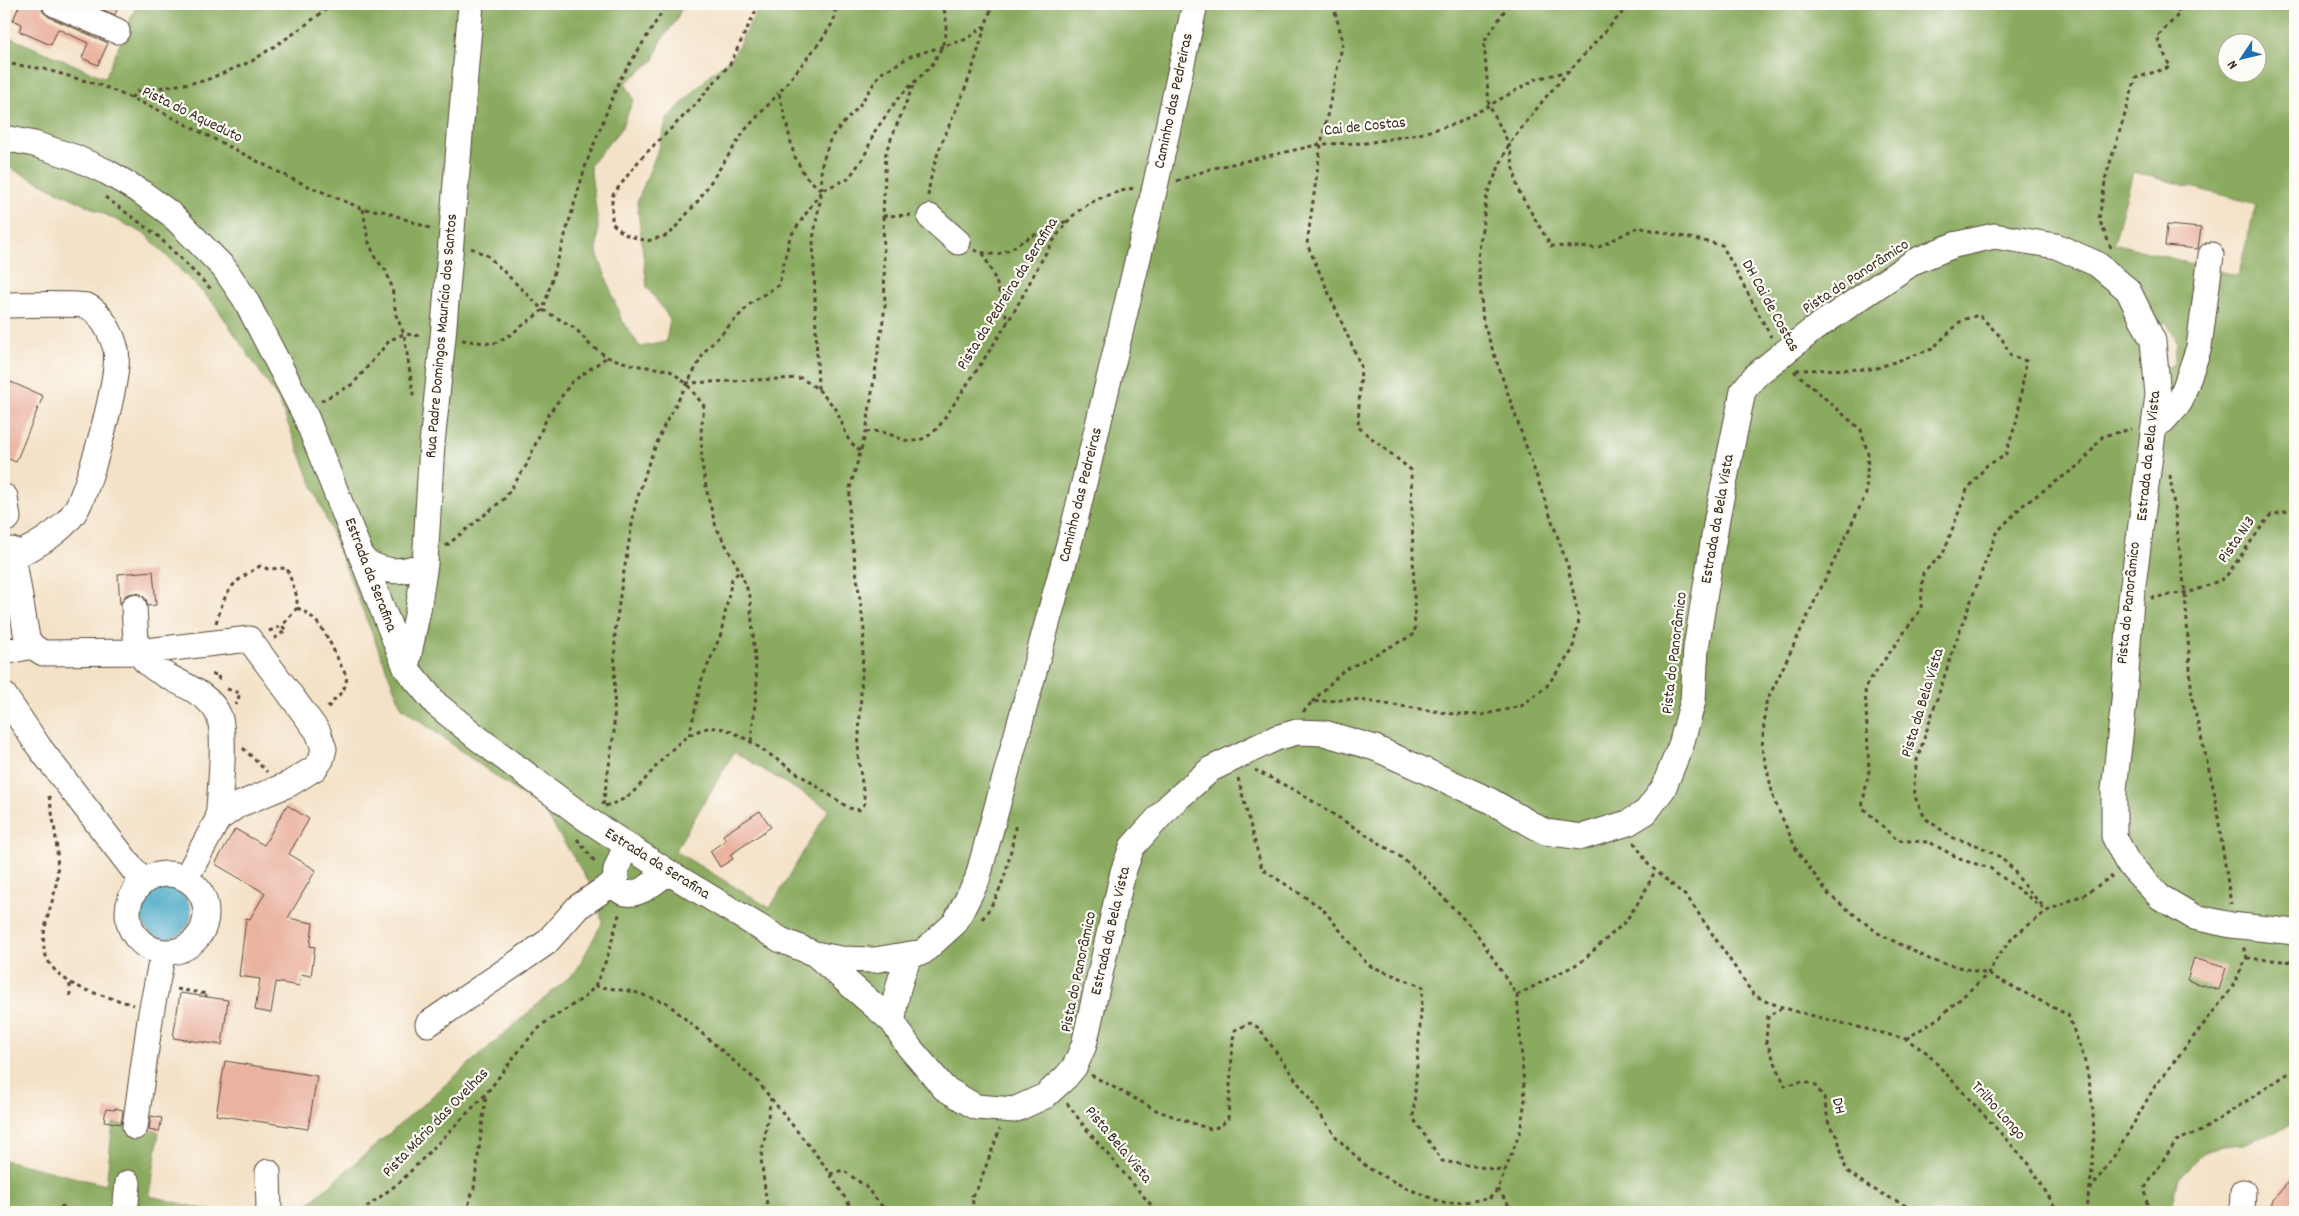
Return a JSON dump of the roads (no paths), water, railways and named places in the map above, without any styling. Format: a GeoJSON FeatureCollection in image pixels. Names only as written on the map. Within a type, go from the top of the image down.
{"type":"FeatureCollection","features":[{"type":"Feature","properties":{"kind":"street"},"geometry":{"type":"LineString","coordinates":[[54,4],[117,31]]}},
{"type":"Feature","properties":{"kind":"street","name":"Rua Padre Domingos Maurício dos Santos"},"geometry":{"type":"LineString","coordinates":[[406,668],[425,564],[432,444],[443,337],[471,4]]}},
{"type":"Feature","properties":{"kind":"street","name":"Caminho das Pedreiras"},"geometry":{"type":"LineString","coordinates":[[815,954],[841,959],[874,960],[923,952],[955,923],[977,880],[1073,529],[1155,187],[1195,4]]}},
{"type":"Feature","properties":{"kind":"street","name":"Estrada da Serafina"},"geometry":{"type":"LineString","coordinates":[[4,138],[34,144],[74,157],[107,172],[141,192],[172,215],[224,268],[245,299],[306,417],[406,668],[436,704],[587,820],[780,940],[815,954]]}},
{"type":"Feature","properties":{"kind":"street"},"geometry":{"type":"LineString","coordinates":[[928,215],[964,246]]}},
{"type":"Feature","properties":{"kind":"street","name":"Estrada da Bela Vista"},"geometry":{"type":"LineString","coordinates":[[815,954],[893,1022],[908,1047],[944,1088],[976,1107],[1007,1110],[1024,1107],[1045,1096],[1075,1066],[1084,1045],[1123,872],[1132,847],[1170,805],[1211,769],[1287,733],[1324,733],[1349,739],[1401,759],[1490,800],[1545,832],[1582,837],[1628,823],[1646,812],[1656,800],[1681,746],[1693,701],[1696,648],[1717,518],[1743,391],[1756,375],[1787,362],[1814,329],[1915,261],[1954,245],[1994,236],[2056,246],[2097,264],[2128,290],[2153,341],[2159,422],[2131,600],[2124,701],[2114,790],[2114,836],[2127,862],[2160,897],[2194,917],[2235,918],[2295,932]]}},
{"type":"Feature","properties":{"kind":"street"},"geometry":{"type":"LineString","coordinates":[[2159,422],[2180,402],[2199,347],[2211,255]]}},
{"type":"Feature","properties":{"kind":"street"},"geometry":{"type":"LineString","coordinates":[[4,305],[87,306],[102,318],[116,350],[112,397],[91,470],[77,508],[58,531],[8,525],[25,629],[32,646],[43,653],[55,654],[138,652],[249,639],[318,732],[324,749],[321,760],[310,773],[289,784],[238,805],[218,819]]}},
{"type":"Feature","properties":{"kind":"street"},"geometry":{"type":"LineString","coordinates":[[364,561],[378,569],[394,572],[410,570],[425,564]]}},
{"type":"Feature","properties":{"kind":"street"},"geometry":{"type":"LineString","coordinates":[[134,607],[138,652],[152,666],[225,707],[220,718],[222,734],[218,819],[186,878]]}},
{"type":"Feature","properties":{"kind":"street"},"geometry":{"type":"LineString","coordinates":[[4,652],[32,646]]}},
{"type":"Feature","properties":{"kind":"street"},"geometry":{"type":"LineString","coordinates":[[186,686],[194,646]]}},
{"type":"Feature","properties":{"kind":"street"},"geometry":{"type":"LineString","coordinates":[[4,696],[39,747],[142,881]]}},
{"type":"Feature","properties":{"kind":"street"},"geometry":{"type":"LineString","coordinates":[[626,845],[616,870],[615,886],[621,893],[628,895],[641,891],[668,872]]}},
{"type":"Feature","properties":{"kind":"street"},"geometry":{"type":"LineString","coordinates":[[159,874],[177,875],[186,878],[200,892],[206,910],[202,929],[190,944],[182,949],[163,952],[143,945],[130,928],[128,913],[130,898],[142,881],[159,874]]}},
{"type":"Feature","properties":{"kind":"street"},"geometry":{"type":"LineString","coordinates":[[428,1024],[546,943],[578,907],[606,888],[615,886]]}},
{"type":"Feature","properties":{"kind":"street"},"geometry":{"type":"LineString","coordinates":[[135,1127],[151,1013],[163,952]]}},
{"type":"Feature","properties":{"kind":"street"},"geometry":{"type":"LineString","coordinates":[[893,1022],[894,1000],[901,975],[910,955]]}},
{"type":"Feature","properties":{"kind":"street"},"geometry":{"type":"LineString","coordinates":[[268,1172],[269,1212]]}},
{"type":"Feature","properties":{"kind":"street"},"geometry":{"type":"LineString","coordinates":[[120,1212],[129,1194]]}},
{"type":"Feature","properties":{"kind":"street"},"geometry":{"type":"LineString","coordinates":[[125,1212],[129,1194]]}},
{"type":"Feature","properties":{"kind":"water"},"geometry":{"type":"Polygon","coordinates":[[[166,888],[176,890],[184,895],[189,903],[191,913],[189,923],[184,931],[176,936],[166,938],[156,936],[148,931],[143,923],[141,913],[143,903],[148,895],[156,890],[166,888]]]}}]}
